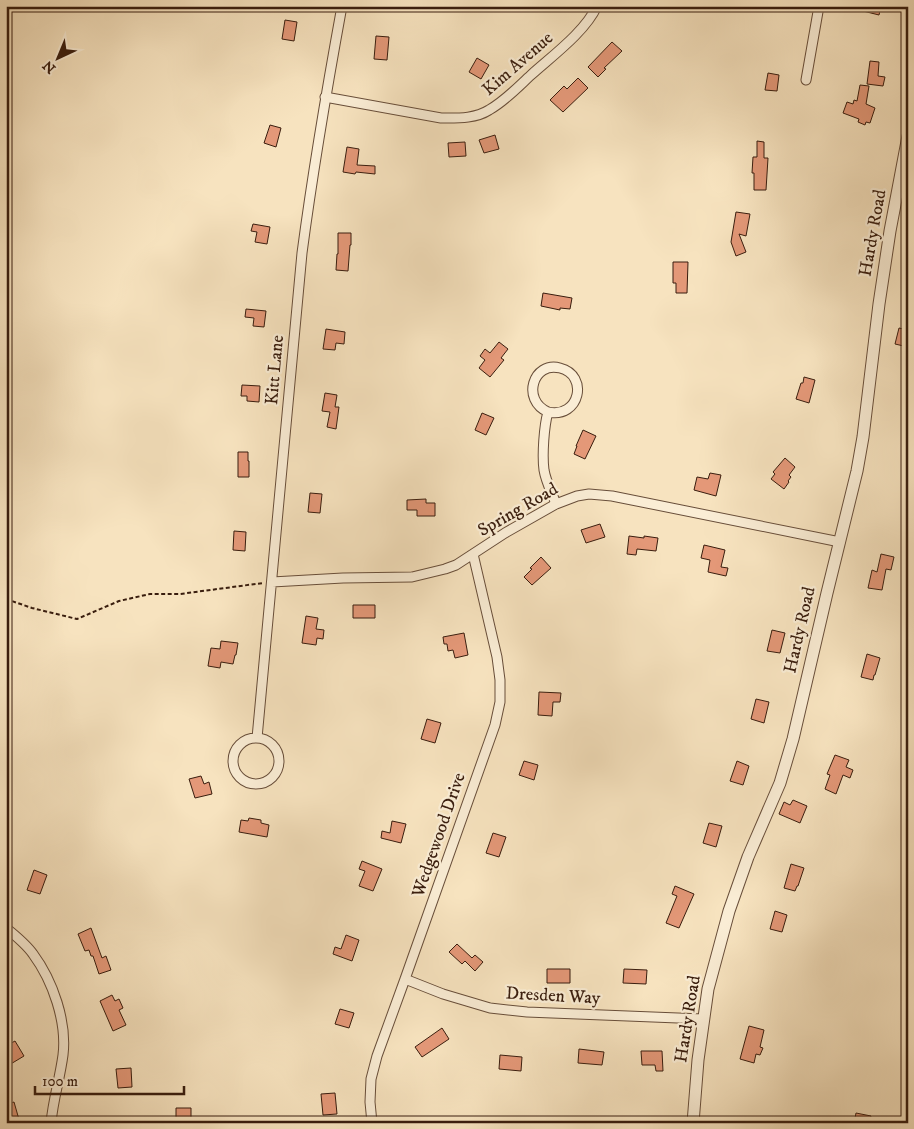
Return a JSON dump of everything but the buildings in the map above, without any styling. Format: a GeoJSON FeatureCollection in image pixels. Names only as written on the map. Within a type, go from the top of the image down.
{"type":"FeatureCollection","features":[{"type":"Feature","properties":{"kind":"street","name":"Kitt Lane"},"geometry":{"type":"LineString","coordinates":[[257,738],[302,253],[325,97],[342,6]]}},
{"type":"Feature","properties":{"kind":"street","name":"Kim Avenue"},"geometry":{"type":"LineString","coordinates":[[325,97],[441,118],[479,115],[507,97],[574,36],[589,20],[597,6]]}},
{"type":"Feature","properties":{"kind":"street"},"geometry":{"type":"LineString","coordinates":[[806,80],[818,6]]}},
{"type":"Feature","properties":{"kind":"street","name":"Hardy Road"},"geometry":{"type":"LineString","coordinates":[[693,1123],[698,1060],[708,989],[729,911],[748,856],[780,783],[857,471],[863,437],[879,298],[908,136]]}},
{"type":"Feature","properties":{"kind":"street"},"geometry":{"type":"LineString","coordinates":[[554,367],[563,369],[576,380],[578,389],[576,398],[572,405],[565,410],[557,413],[548,412],[540,407],[535,400],[532,391],[534,382],[538,375],[546,369],[554,367]]}},
{"type":"Feature","properties":{"kind":"street"},"geometry":{"type":"LineString","coordinates":[[548,412],[544,427],[544,471],[556,504]]}},
{"type":"Feature","properties":{"kind":"street","name":"Spring Road"},"geometry":{"type":"LineString","coordinates":[[272,582],[412,577],[445,569],[456,565],[556,504],[577,496],[589,494],[601,494],[840,542]]}},
{"type":"Feature","properties":{"kind":"street","name":"Wedgewood Drive"},"geometry":{"type":"LineString","coordinates":[[372,1123],[370,1102],[371,1079],[377,1056],[494,725],[500,702],[497,657],[473,554]]}},
{"type":"Feature","properties":{"kind":"street"},"geometry":{"type":"LineString","coordinates":[[257,738],[265,740],[276,750],[279,757],[279,765],[272,778],[258,784],[250,784],[243,781],[234,769],[234,754],[237,747],[243,742],[257,738]]}},
{"type":"Feature","properties":{"kind":"street"},"geometry":{"type":"LineString","coordinates":[[6,928],[18,937],[33,954],[46,974],[54,995],[63,1030],[63,1053],[51,1123]]}},
{"type":"Feature","properties":{"kind":"street","name":"Dresden Way"},"geometry":{"type":"LineString","coordinates":[[405,979],[443,994],[490,1008],[527,1012],[703,1019]]}},
{"type":"Feature","properties":{"kind":"path"},"geometry":{"type":"LineString","coordinates":[[6,599],[32,608],[77,619],[119,600],[150,594],[180,594],[272,582]]}}]}
